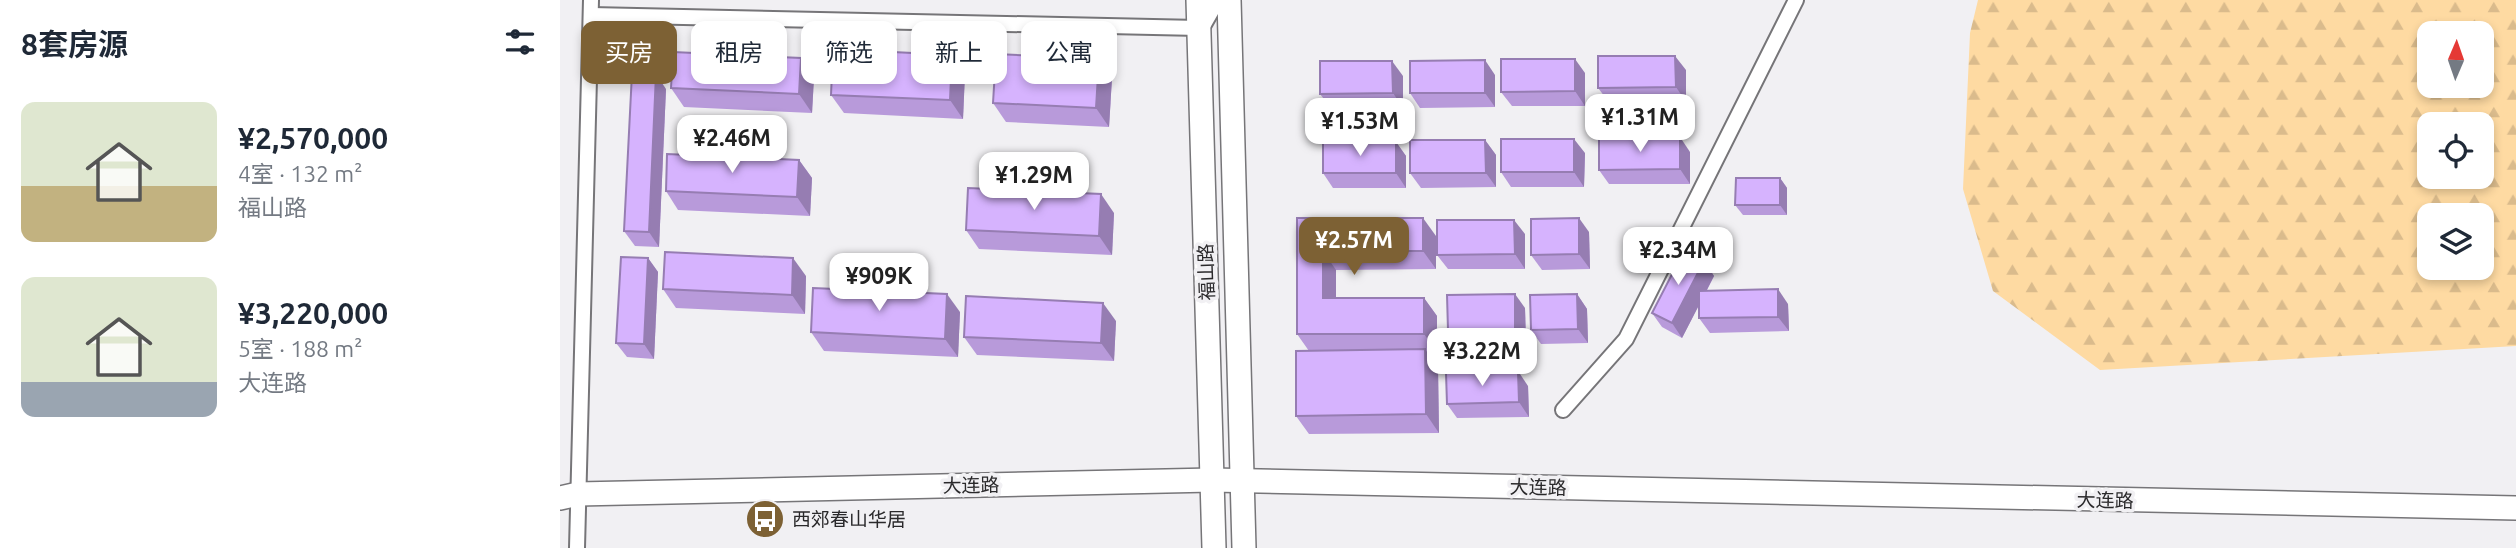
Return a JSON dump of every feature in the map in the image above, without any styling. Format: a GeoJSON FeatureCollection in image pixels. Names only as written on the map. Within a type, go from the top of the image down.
{"type":"FeatureCollection","features":[{"type":"Feature","properties":{"kind":"main road","name":"福山路"},"geometry":{"type":"LineString","coordinates":[[1198,0],[1214,548]]}},
{"type":"Feature","properties":{"kind":"main road"},"geometry":{"type":"LineString","coordinates":[[1199,28],[1215,0]]}},
{"type":"Feature","properties":{"kind":"main road","name":"福山路"},"geometry":{"type":"LineString","coordinates":[[1229,0],[1244,548]]}},
{"type":"Feature","properties":{"kind":"main road","name":"大连路"},"geometry":{"type":"LineString","coordinates":[[569,496],[1212,480],[2516,508]]}},
{"type":"Feature","properties":{"kind":"street"},"geometry":{"type":"LineString","coordinates":[[1563,410],[1626,339],[1796,0]]}},
{"type":"Feature","properties":{"kind":"street"},"geometry":{"type":"LineString","coordinates":[[577,548],[569,496],[591,7],[1199,28]]}},
{"type":"Feature","properties":{"kind":"green space"},"geometry":{"type":"Polygon","coordinates":[[[1978,0],[2516,0],[2516,346],[2100,370],[1993,291],[1963,189],[1970,33],[1978,0]]]}},
{"type":"Feature","properties":{"kind":"building"},"geometry":{"type":"Polygon","coordinates":[[[677,52],[691,53],[691,84],[787,84],[787,57],[801,58],[799,94],[671,88],[671,84],[677,84],[677,52]]]}},
{"type":"Feature","properties":{"kind":"building"},"geometry":{"type":"Polygon","coordinates":[[[897,52],[911,53],[911,84],[951,84],[950,100],[831,95],[831,84],[897,84],[897,52]]]}},
{"type":"Feature","properties":{"kind":"building"},"geometry":{"type":"Polygon","coordinates":[[[1007,55],[1021,55],[1021,84],[1097,84],[1096,108],[993,103],[994,84],[1007,84],[1007,55]]]}},
{"type":"Feature","properties":{"kind":"building"},"geometry":{"type":"Polygon","coordinates":[[[1598,56],[1675,56],[1676,87],[1598,88],[1598,56]]]}},
{"type":"Feature","properties":{"kind":"building"},"geometry":{"type":"Polygon","coordinates":[[[1501,59],[1575,59],[1575,91],[1501,92],[1501,59]]]}},
{"type":"Feature","properties":{"kind":"building"},"geometry":{"type":"Polygon","coordinates":[[[1485,60],[1485,93],[1410,93],[1410,61],[1485,60]]]}},
{"type":"Feature","properties":{"kind":"building"},"geometry":{"type":"Polygon","coordinates":[[[1320,61],[1392,61],[1393,93],[1320,94],[1320,61]]]}},
{"type":"Feature","properties":{"kind":"building"},"geometry":{"type":"Polygon","coordinates":[[[631,84],[656,84],[649,232],[624,231],[631,84]]]}},
{"type":"Feature","properties":{"kind":"building"},"geometry":{"type":"Polygon","coordinates":[[[1680,137],[1680,169],[1599,170],[1599,138],[1680,137]]]}},
{"type":"Feature","properties":{"kind":"building"},"geometry":{"type":"Polygon","coordinates":[[[1501,139],[1574,139],[1574,172],[1501,172],[1501,139]]]}},
{"type":"Feature","properties":{"kind":"building"},"geometry":{"type":"Polygon","coordinates":[[[1410,140],[1485,140],[1486,173],[1410,173],[1410,140]]]}},
{"type":"Feature","properties":{"kind":"building"},"geometry":{"type":"Polygon","coordinates":[[[1323,142],[1396,142],[1396,173],[1323,173],[1323,142]]]}},
{"type":"Feature","properties":{"kind":"building"},"geometry":{"type":"Polygon","coordinates":[[[667,154],[799,160],[797,197],[666,191],[667,154]]]}},
{"type":"Feature","properties":{"kind":"building"},"geometry":{"type":"Polygon","coordinates":[[[1736,178],[1780,178],[1780,205],[1735,205],[1736,178]]]}},
{"type":"Feature","properties":{"kind":"building"},"geometry":{"type":"Polygon","coordinates":[[[968,188],[1101,194],[1099,236],[966,230],[968,188]]]}},
{"type":"Feature","properties":{"kind":"building"},"geometry":{"type":"Polygon","coordinates":[[[1297,218],[1423,218],[1423,251],[1323,251],[1323,298],[1424,298],[1424,334],[1297,334],[1297,218]]]}},
{"type":"Feature","properties":{"kind":"building"},"geometry":{"type":"Polygon","coordinates":[[[1579,218],[1579,254],[1531,255],[1531,219],[1579,218]]]}},
{"type":"Feature","properties":{"kind":"building"},"geometry":{"type":"Polygon","coordinates":[[[1437,220],[1514,220],[1515,254],[1437,255],[1437,220]]]}},
{"type":"Feature","properties":{"kind":"building"},"geometry":{"type":"Polygon","coordinates":[[[1684,251],[1704,261],[1672,323],[1652,313],[1684,251]]]}},
{"type":"Feature","properties":{"kind":"building"},"geometry":{"type":"Polygon","coordinates":[[[665,252],[793,258],[792,295],[663,289],[665,252]]]}},
{"type":"Feature","properties":{"kind":"building"},"geometry":{"type":"Polygon","coordinates":[[[621,257],[648,258],[644,344],[616,343],[621,257]]]}},
{"type":"Feature","properties":{"kind":"building"},"geometry":{"type":"Polygon","coordinates":[[[813,288],[947,294],[945,339],[811,332],[813,288]]]}},
{"type":"Feature","properties":{"kind":"building"},"geometry":{"type":"Polygon","coordinates":[[[1778,289],[1778,317],[1699,318],[1699,291],[1778,289]]]}},
{"type":"Feature","properties":{"kind":"building"},"geometry":{"type":"Polygon","coordinates":[[[1515,294],[1515,329],[1448,330],[1447,295],[1515,294]]]}},
{"type":"Feature","properties":{"kind":"building"},"geometry":{"type":"Polygon","coordinates":[[[1577,294],[1578,329],[1531,330],[1530,295],[1577,294]]]}},
{"type":"Feature","properties":{"kind":"building"},"geometry":{"type":"Polygon","coordinates":[[[966,296],[1103,303],[1101,343],[964,337],[966,296]]]}},
{"type":"Feature","properties":{"kind":"building"},"geometry":{"type":"Polygon","coordinates":[[[1425,349],[1426,414],[1296,416],[1296,351],[1425,349]]]}},
{"type":"Feature","properties":{"kind":"building"},"geometry":{"type":"Polygon","coordinates":[[[1518,371],[1519,402],[1447,404],[1446,373],[1518,371]]]}},
{"type":"Feature","properties":{"kind":"place","name":"西郊春山华居"},"geometry":{"type":"Point","coordinates":[765,519]}}]}
